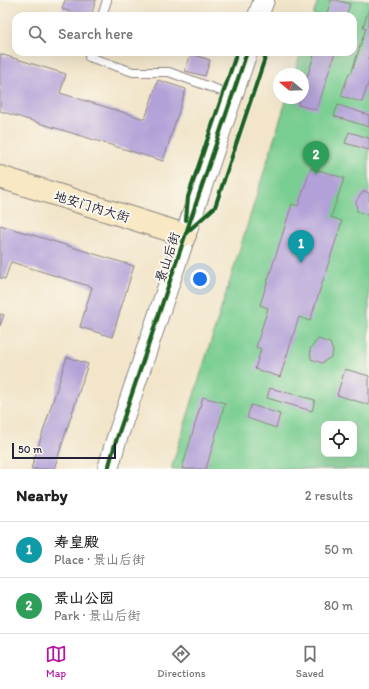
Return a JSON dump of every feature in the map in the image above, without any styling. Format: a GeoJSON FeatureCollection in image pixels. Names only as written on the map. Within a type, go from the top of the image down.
{"type":"FeatureCollection","features":[{"type":"Feature","properties":{"kind":"main road","name":"地安门内大街"},"geometry":{"type":"LineString","coordinates":[[0,178],[185,235]]}},
{"type":"Feature","properties":{"kind":"street"},"geometry":{"type":"LineString","coordinates":[[260,12],[264,0]]}},
{"type":"Feature","properties":{"kind":"street","name":"景山后街"},"geometry":{"type":"LineString","coordinates":[[108,469],[115,444],[246,56]]}},
{"type":"Feature","properties":{"kind":"lane"},"geometry":{"type":"LineString","coordinates":[[103,12],[107,0]]}},
{"type":"Feature","properties":{"kind":"lane"},"geometry":{"type":"LineString","coordinates":[[89,56],[134,72],[169,72],[232,95]]}},
{"type":"Feature","properties":{"kind":"green space"},"geometry":{"type":"Polygon","coordinates":[[[318,0],[369,0],[369,469],[171,469],[285,104],[309,104],[309,68],[296,68],[300,56],[357,56],[357,12],[314,12],[318,0]]]}},
{"type":"Feature","properties":{"kind":"building"},"geometry":{"type":"Polygon","coordinates":[[[65,0],[96,0],[92,12],[71,12],[62,9],[65,0]]]}},
{"type":"Feature","properties":{"kind":"building"},"geometry":{"type":"Polygon","coordinates":[[[331,0],[350,4],[347,12],[327,12],[331,0]]]}},
{"type":"Feature","properties":{"kind":"building"},"geometry":{"type":"Polygon","coordinates":[[[369,9],[369,81],[362,102],[341,96],[349,73],[351,74],[366,28],[363,27],[369,9]]]}},
{"type":"Feature","properties":{"kind":"building"},"geometry":{"type":"Polygon","coordinates":[[[0,54],[66,74],[60,93],[145,119],[158,80],[186,89],[163,161],[0,111],[0,54]]]}},
{"type":"Feature","properties":{"kind":"building"},"geometry":{"type":"Polygon","coordinates":[[[190,56],[197,56],[210,60],[205,76],[185,71],[190,56]]]}},
{"type":"Feature","properties":{"kind":"building"},"geometry":{"type":"Polygon","coordinates":[[[314,56],[334,56],[317,110],[298,105],[309,104],[309,71],[314,56]]]}},
{"type":"Feature","properties":{"kind":"building"},"geometry":{"type":"Polygon","coordinates":[[[338,105],[369,115],[369,127],[334,116],[338,105]]]}},
{"type":"Feature","properties":{"kind":"building"},"geometry":{"type":"Polygon","coordinates":[[[349,132],[369,138],[369,150],[345,143],[349,132]]]}},
{"type":"Feature","properties":{"kind":"building"},"geometry":{"type":"Polygon","coordinates":[[[311,168],[344,178],[331,217],[342,221],[310,321],[299,317],[280,377],[255,369],[261,349],[256,347],[268,308],[260,305],[292,204],[298,206],[311,168]]]}},
{"type":"Feature","properties":{"kind":"building"},"geometry":{"type":"Polygon","coordinates":[[[364,191],[369,193],[368,215],[357,211],[356,201],[364,191]]]}},
{"type":"Feature","properties":{"kind":"building"},"geometry":{"type":"Polygon","coordinates":[[[0,225],[134,266],[112,337],[80,327],[92,287],[11,262],[5,279],[0,278],[0,225]]]}},
{"type":"Feature","properties":{"kind":"building"},"geometry":{"type":"Polygon","coordinates":[[[0,314],[4,315],[0,326],[0,314]]]}},
{"type":"Feature","properties":{"kind":"building"},"geometry":{"type":"Polygon","coordinates":[[[318,339],[330,343],[333,351],[331,357],[322,363],[311,359],[310,349],[318,339]]]}},
{"type":"Feature","properties":{"kind":"building"},"geometry":{"type":"Polygon","coordinates":[[[67,357],[88,364],[54,469],[31,469],[67,357]]]}},
{"type":"Feature","properties":{"kind":"building"},"geometry":{"type":"Polygon","coordinates":[[[345,369],[369,376],[369,405],[337,395],[345,369]]]}},
{"type":"Feature","properties":{"kind":"building"},"geometry":{"type":"Polygon","coordinates":[[[270,388],[315,400],[312,411],[267,398],[270,388]]]}},
{"type":"Feature","properties":{"kind":"building"},"geometry":{"type":"Polygon","coordinates":[[[203,397],[225,403],[206,469],[182,469],[203,397]]]}},
{"type":"Feature","properties":{"kind":"building"},"geometry":{"type":"Polygon","coordinates":[[[251,405],[280,414],[276,428],[247,418],[251,405]]]}},
{"type":"Feature","properties":{"kind":"cycle path"},"geometry":{"type":"LineString","coordinates":[[186,220],[188,197],[236,56]]}},
{"type":"Feature","properties":{"kind":"cycle path"},"geometry":{"type":"LineString","coordinates":[[108,469],[115,444],[246,56]]}},
{"type":"Feature","properties":{"kind":"cycle path"},"geometry":{"type":"LineString","coordinates":[[186,233],[215,207],[266,56]]}},
{"type":"Feature","properties":{"kind":"place","name":"景山公园"},"geometry":{"type":"Point","coordinates":[316,174]}},
{"type":"Feature","properties":{"kind":"place","name":"寿皇殿"},"geometry":{"type":"Point","coordinates":[301,263]}}]}
